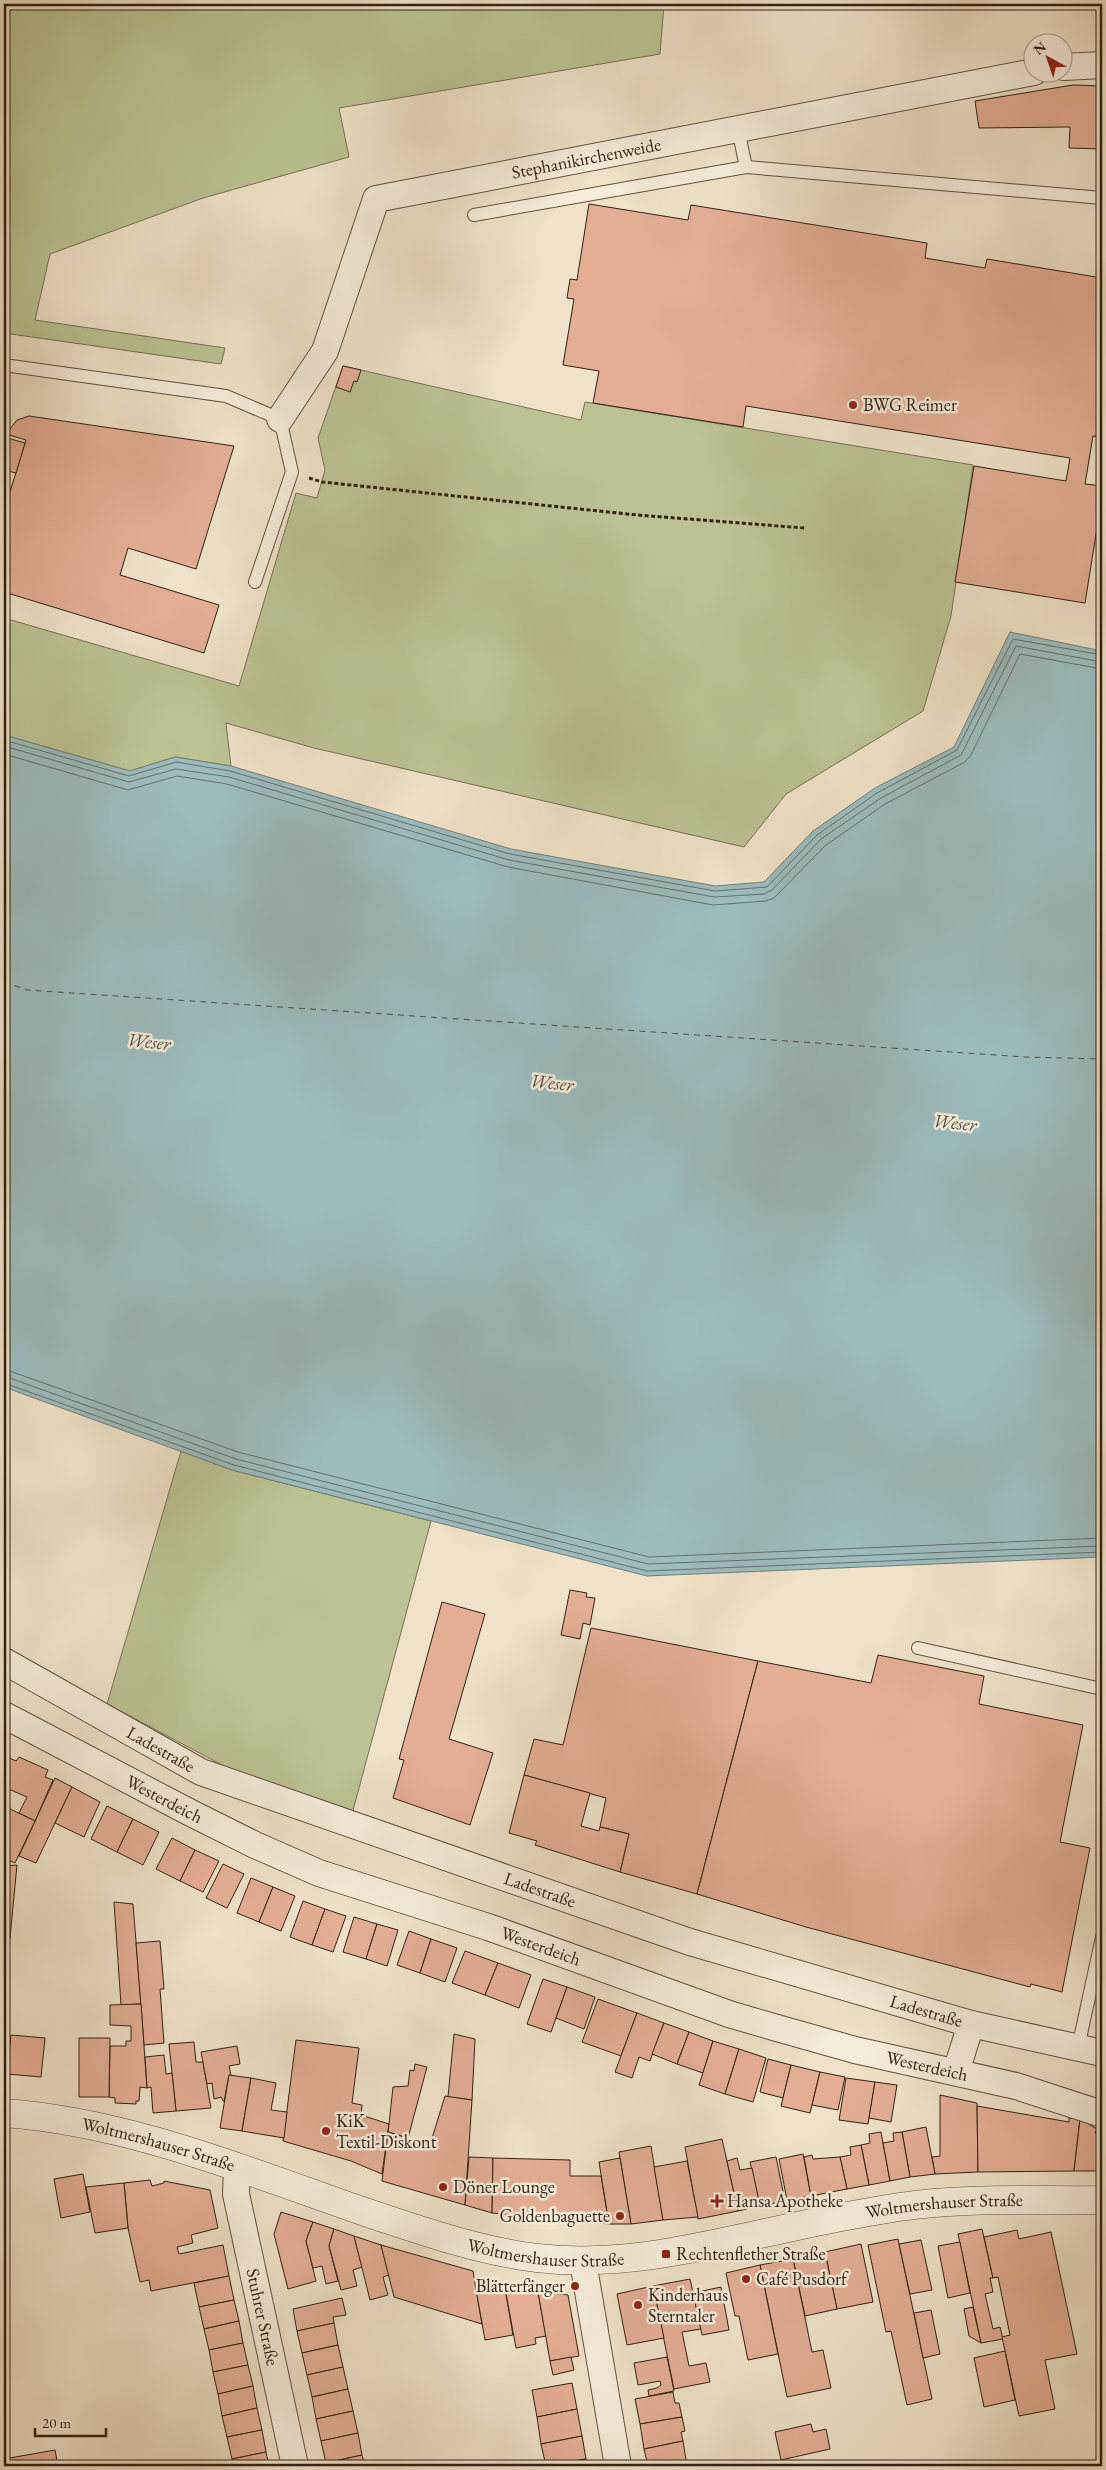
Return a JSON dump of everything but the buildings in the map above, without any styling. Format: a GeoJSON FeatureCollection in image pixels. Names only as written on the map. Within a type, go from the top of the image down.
{"type":"FeatureCollection","features":[{"type":"Feature","properties":{"kind":"street"},"geometry":{"type":"LineString","coordinates":[[1074,66],[1102,65]]}},
{"type":"Feature","properties":{"kind":"street","name":"Stephanikirchenweide"},"geometry":{"type":"LineString","coordinates":[[280,419],[325,352],[376,199],[1024,74]]}},
{"type":"Feature","properties":{"kind":"street","name":"Ladestraße"},"geometry":{"type":"LineString","coordinates":[[4,1661],[201,1772],[690,1942],[971,2024],[1090,2051]]}},
{"type":"Feature","properties":{"kind":"street","name":"Westerdeich"},"geometry":{"type":"LineString","coordinates":[[4,1715],[188,1812],[255,1845],[319,1873],[488,1927],[748,2020],[855,2050],[1016,2086],[1102,2114]]}},
{"type":"Feature","properties":{"kind":"street"},"geometry":{"type":"LineString","coordinates":[[956,2072],[971,2024]]}},
{"type":"Feature","properties":{"kind":"street","name":"Woltmershauser Straße"},"geometry":{"type":"LineString","coordinates":[[4,2113],[52,2117],[172,2145],[391,2220],[490,2251],[583,2262],[612,2262],[666,2254],[792,2227],[902,2207],[970,2202],[1102,2200]]}},
{"type":"Feature","properties":{"kind":"street","name":"Stuhrer Straße"},"geometry":{"type":"LineString","coordinates":[[237,2168],[236,2194],[295,2466]]}},
{"type":"Feature","properties":{"kind":"street"},"geometry":{"type":"LineString","coordinates":[[583,2262],[618,2466]]}},
{"type":"Feature","properties":{"kind":"lane"},"geometry":{"type":"LineString","coordinates":[[738,129],[746,167]]}},
{"type":"Feature","properties":{"kind":"lane"},"geometry":{"type":"LineString","coordinates":[[474,214],[746,167],[1102,198]]}},
{"type":"Feature","properties":{"kind":"lane"},"geometry":{"type":"LineString","coordinates":[[4,365],[226,396],[280,419],[292,472],[255,582]]}},
{"type":"Feature","properties":{"kind":"lane"},"geometry":{"type":"LineString","coordinates":[[918,1648],[1102,1689]]}},
{"type":"Feature","properties":{"kind":"lane"},"geometry":{"type":"LineString","coordinates":[[1090,2051],[1102,1937]]}},
{"type":"Feature","properties":{"kind":"path"},"geometry":{"type":"LineString","coordinates":[[292,472],[322,482],[637,514],[805,528]]}},
{"type":"Feature","properties":{"kind":"green space"},"geometry":{"type":"Polygon","coordinates":[[[453,4],[664,4],[660,54],[339,108],[349,157],[203,198],[50,254],[35,320],[225,348],[221,364],[4,333],[4,9],[453,4]]]}},
{"type":"Feature","properties":{"kind":"green space"},"geometry":{"type":"Polygon","coordinates":[[[343,366],[581,420],[585,402],[973,465],[951,616],[923,711],[786,794],[744,847],[314,748],[226,723],[231,766],[175,757],[130,771],[4,735],[4,618],[239,686],[296,493],[317,498],[325,470],[318,438],[343,366]]]}},
{"type":"Feature","properties":{"kind":"green space"},"geometry":{"type":"Polygon","coordinates":[[[181,1451],[232,1470],[431,1521],[352,1814],[241,1775],[107,1704],[181,1451]]]}},
{"type":"Feature","properties":{"kind":"water","name":"Weser"},"geometry":{"type":"Polygon","coordinates":[[[1010,632],[1102,651],[1102,1557],[647,1576],[232,1470],[4,1387],[4,735],[130,771],[175,757],[231,766],[511,849],[715,886],[764,882],[813,831],[875,788],[954,747],[1010,632]]]}},
{"type":"Feature","properties":{"kind":"ferry route"},"geometry":{"type":"LineString","coordinates":[[4,982],[27,990],[1025,1057],[1102,1059]]}},
{"type":"Feature","properties":{"kind":"place","name":"BWG Reimer"},"geometry":{"type":"Point","coordinates":[853,405]}},
{"type":"Feature","properties":{"kind":"place","name":"KiK Textil-Diskont"},"geometry":{"type":"Point","coordinates":[326,2131]}},
{"type":"Feature","properties":{"kind":"place","name":"Döner Lounge"},"geometry":{"type":"Point","coordinates":[443,2187]}},
{"type":"Feature","properties":{"kind":"place","name":"Hansa Apotheke"},"geometry":{"type":"Point","coordinates":[717,2201]}},
{"type":"Feature","properties":{"kind":"place","name":"Goldenbaguette"},"geometry":{"type":"Point","coordinates":[620,2216]}},
{"type":"Feature","properties":{"kind":"place","name":"Rechtenflether Straße"},"geometry":{"type":"Point","coordinates":[666,2254]}},
{"type":"Feature","properties":{"kind":"place","name":"Café Pusdorf"},"geometry":{"type":"Point","coordinates":[746,2279]}},
{"type":"Feature","properties":{"kind":"place","name":"Blätterfänger"},"geometry":{"type":"Point","coordinates":[575,2286]}},
{"type":"Feature","properties":{"kind":"place","name":"Kinderhaus Sterntaler"},"geometry":{"type":"Point","coordinates":[638,2305]}}]}
